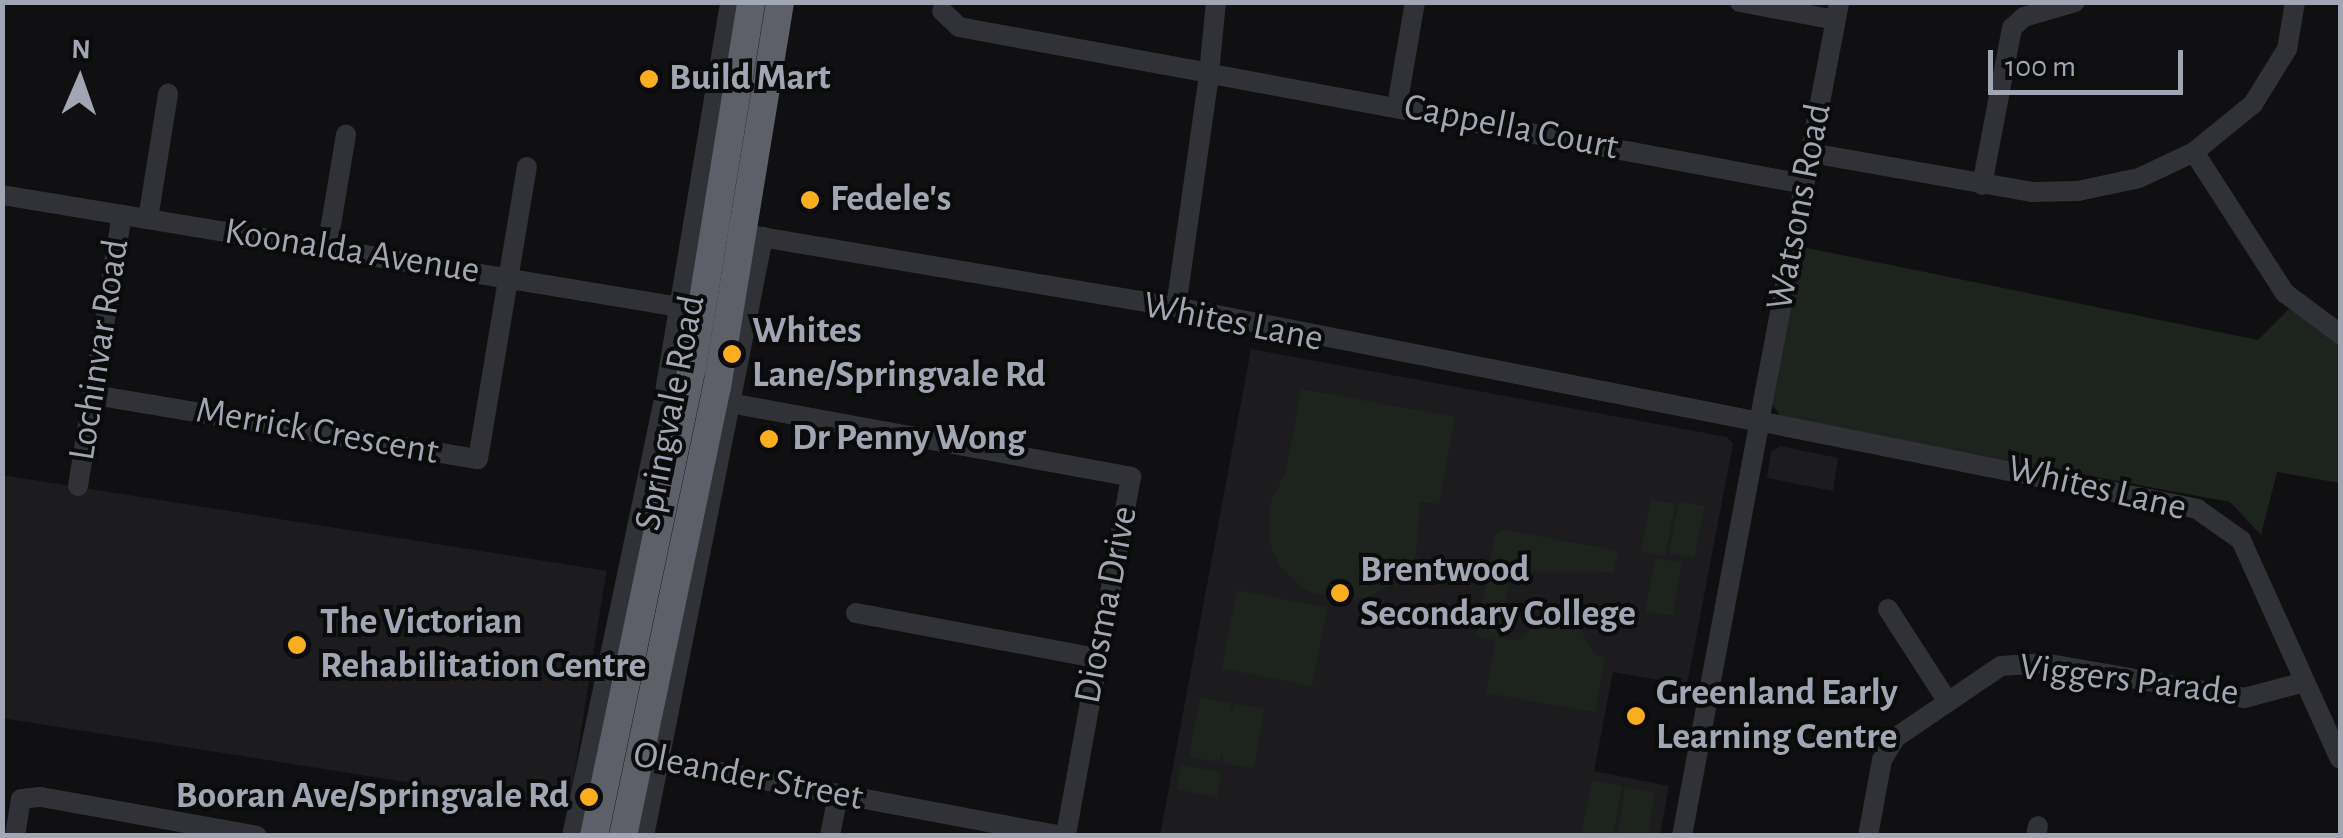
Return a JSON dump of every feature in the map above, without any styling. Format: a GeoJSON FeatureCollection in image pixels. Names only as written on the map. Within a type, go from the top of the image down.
{"type":"FeatureCollection","features":[{"type":"Feature","properties":{"kind":"highway","name":"Springvale Road"},"geometry":{"type":"LineString","coordinates":[[637,756],[609,711],[690,309],[740,233],[751,2]]}},
{"type":"Feature","properties":{"kind":"highway","name":"Springvale Road"},"geometry":{"type":"LineString","coordinates":[[623,836],[740,233],[780,2]]}},
{"type":"Feature","properties":{"kind":"highway","name":"Springvale Road"},"geometry":{"type":"LineString","coordinates":[[594,836],[637,756]]}},
{"type":"Feature","properties":{"kind":"street","name":"Springvale Road"},"geometry":{"type":"LineString","coordinates":[[690,309],[730,2]]}},
{"type":"Feature","properties":{"kind":"street"},"geometry":{"type":"LineString","coordinates":[[1176,308],[1216,2]]}},
{"type":"Feature","properties":{"kind":"street"},"geometry":{"type":"LineString","coordinates":[[1398,106],[1414,2]]}},
{"type":"Feature","properties":{"kind":"street"},"geometry":{"type":"LineString","coordinates":[[1740,2],[1837,11]]}},
{"type":"Feature","properties":{"kind":"street"},"geometry":{"type":"LineString","coordinates":[[1982,185],[2012,28],[2024,16],[2075,2]]}},
{"type":"Feature","properties":{"kind":"street"},"geometry":{"type":"LineString","coordinates":[[1810,152],[1982,185],[2078,191],[2139,178],[2194,152],[2267,87],[2286,49],[2296,2]]}},
{"type":"Feature","properties":{"kind":"street","name":"Cappella Court"},"geometry":{"type":"LineString","coordinates":[[942,11],[959,27],[1804,184]]}},
{"type":"Feature","properties":{"kind":"street","name":"Watsons Road"},"geometry":{"type":"LineString","coordinates":[[1682,836],[1837,11]]}},
{"type":"Feature","properties":{"kind":"street"},"geometry":{"type":"LineString","coordinates":[[148,218],[168,94]]}},
{"type":"Feature","properties":{"kind":"street"},"geometry":{"type":"LineString","coordinates":[[327,248],[346,135]]}},
{"type":"Feature","properties":{"kind":"street"},"geometry":{"type":"LineString","coordinates":[[2194,152],[2285,293],[2340,334]]}},
{"type":"Feature","properties":{"kind":"street"},"geometry":{"type":"LineString","coordinates":[[509,279],[527,167]]}},
{"type":"Feature","properties":{"kind":"street","name":"Koonalda Avenue"},"geometry":{"type":"LineString","coordinates":[[2,194],[690,309]]}},
{"type":"Feature","properties":{"kind":"street","name":"Lochinvar Road"},"geometry":{"type":"LineString","coordinates":[[78,486],[122,214]]}},
{"type":"Feature","properties":{"kind":"street","name":"Springvale Road"},"geometry":{"type":"LineString","coordinates":[[644,836],[637,756],[735,404],[740,233]]}},
{"type":"Feature","properties":{"kind":"street","name":"Whites Lane"},"geometry":{"type":"LineString","coordinates":[[740,233],[1176,308],[2197,508],[2241,540],[2340,759]]}},
{"type":"Feature","properties":{"kind":"street","name":"Merrick Crescent"},"geometry":{"type":"LineString","coordinates":[[94,395],[478,459],[509,279]]}},
{"type":"Feature","properties":{"kind":"street","name":"Diosma Drive"},"geometry":{"type":"LineString","coordinates":[[735,404],[1131,477],[1064,836]]}},
{"type":"Feature","properties":{"kind":"street"},"geometry":{"type":"LineString","coordinates":[[1888,609],[1946,699]]}},
{"type":"Feature","properties":{"kind":"street"},"geometry":{"type":"LineString","coordinates":[[856,613],[1097,658]]}},
{"type":"Feature","properties":{"kind":"street","name":"Viggers Parade"},"geometry":{"type":"LineString","coordinates":[[1868,836],[1882,760],[1895,738],[1946,699],[2022,660],[2244,698],[2306,682]]}},
{"type":"Feature","properties":{"kind":"street","name":"Springvale Road"},"geometry":{"type":"LineString","coordinates":[[572,836],[609,711]]}},
{"type":"Feature","properties":{"kind":"street","name":"Oleander Street"},"geometry":{"type":"LineString","coordinates":[[637,756],[1064,836]]}},
{"type":"Feature","properties":{"kind":"street"},"geometry":{"type":"LineString","coordinates":[[830,836],[838,794]]}},
{"type":"Feature","properties":{"kind":"street"},"geometry":{"type":"LineString","coordinates":[[15,836],[21,800],[41,797],[257,836]]}},
{"type":"Feature","properties":{"kind":"shaded area"},"geometry":{"type":"Polygon","coordinates":[[[1802,247],[2258,340],[2289,309],[2340,337],[2340,483],[2277,472],[2261,535],[2230,502],[1782,418],[1769,400],[1802,247]]]}},
{"type":"Feature","properties":{"kind":"shaded area","name":"Brentwood Secondary College"},"geometry":{"type":"Polygon","coordinates":[[[1251,349],[1727,437],[1733,444],[1687,685],[1613,672],[1594,771],[1669,786],[1660,835],[1160,836],[1251,349]]]}},
{"type":"Feature","properties":{"kind":"shaded area"},"geometry":{"type":"Polygon","coordinates":[[[1301,389],[1455,417],[1439,504],[1420,502],[1416,556],[1401,578],[1367,598],[1340,601],[1305,590],[1279,565],[1270,543],[1269,506],[1286,472],[1301,389]]]}},
{"type":"Feature","properties":{"kind":"shaded area"},"geometry":{"type":"Polygon","coordinates":[[[1780,446],[1838,458],[1833,491],[1767,478],[1771,452],[1780,446]]]}},
{"type":"Feature","properties":{"kind":"shaded area","name":"The Victorian Rehabilitation Centre"},"geometry":{"type":"Polygon","coordinates":[[[2,475],[606,571],[569,808],[2,718],[2,475]]]}},
{"type":"Feature","properties":{"kind":"shaded area"},"geometry":{"type":"Polygon","coordinates":[[[1651,499],[1676,504],[1665,557],[1641,552],[1651,499]]]}},
{"type":"Feature","properties":{"kind":"shaded area"},"geometry":{"type":"Polygon","coordinates":[[[1679,501],[1705,506],[1694,558],[1669,553],[1679,501]]]}},
{"type":"Feature","properties":{"kind":"shaded area"},"geometry":{"type":"Polygon","coordinates":[[[1506,530],[1618,551],[1614,572],[1511,571],[1498,637],[1516,641],[1546,618],[1580,628],[1594,655],[1605,657],[1595,712],[1486,693],[1496,640],[1476,637],[1495,534],[1506,530]]]}},
{"type":"Feature","properties":{"kind":"shaded area"},"geometry":{"type":"Polygon","coordinates":[[[1655,558],[1682,563],[1672,616],[1646,611],[1655,558]]]}},
{"type":"Feature","properties":{"kind":"shaded area"},"geometry":{"type":"Polygon","coordinates":[[[1237,590],[1327,608],[1312,686],[1222,669],[1237,590]]]}},
{"type":"Feature","properties":{"kind":"shaded area"},"geometry":{"type":"Polygon","coordinates":[[[1200,698],[1230,703],[1232,714],[1234,704],[1264,709],[1254,768],[1224,763],[1222,752],[1219,762],[1189,757],[1200,698]]]}},
{"type":"Feature","properties":{"kind":"shaded area"},"geometry":{"type":"Polygon","coordinates":[[[1181,765],[1221,772],[1217,797],[1177,790],[1181,765]]]}},
{"type":"Feature","properties":{"kind":"shaded area"},"geometry":{"type":"Polygon","coordinates":[[[1592,780],[1622,786],[1613,836],[1581,835],[1592,780]]]}},
{"type":"Feature","properties":{"kind":"shaded area"},"geometry":{"type":"Polygon","coordinates":[[[1625,787],[1655,792],[1648,836],[1617,835],[1625,787]]]}},
{"type":"Feature","properties":{"kind":"place","name":"Build Mart"},"geometry":{"type":"Point","coordinates":[649,79]}},
{"type":"Feature","properties":{"kind":"place","name":"Fedele's"},"geometry":{"type":"Point","coordinates":[810,200]}},
{"type":"Feature","properties":{"kind":"place","name":"Whites Lane/Springvale Rd"},"geometry":{"type":"Point","coordinates":[732,354]}},
{"type":"Feature","properties":{"kind":"place","name":"Dr Penny Wong"},"geometry":{"type":"Point","coordinates":[769,439]}},
{"type":"Feature","properties":{"kind":"place","name":"Brentwood Secondary College"},"geometry":{"type":"Point","coordinates":[1340,593]}},
{"type":"Feature","properties":{"kind":"place","name":"The Victorian Rehabilitation Centre"},"geometry":{"type":"Point","coordinates":[297,645]}},
{"type":"Feature","properties":{"kind":"place","name":"Greenland Early Learning Centre"},"geometry":{"type":"Point","coordinates":[1636,716]}},
{"type":"Feature","properties":{"kind":"place","name":"Booran Ave/Springvale Rd"},"geometry":{"type":"Point","coordinates":[589,797]}}]}
